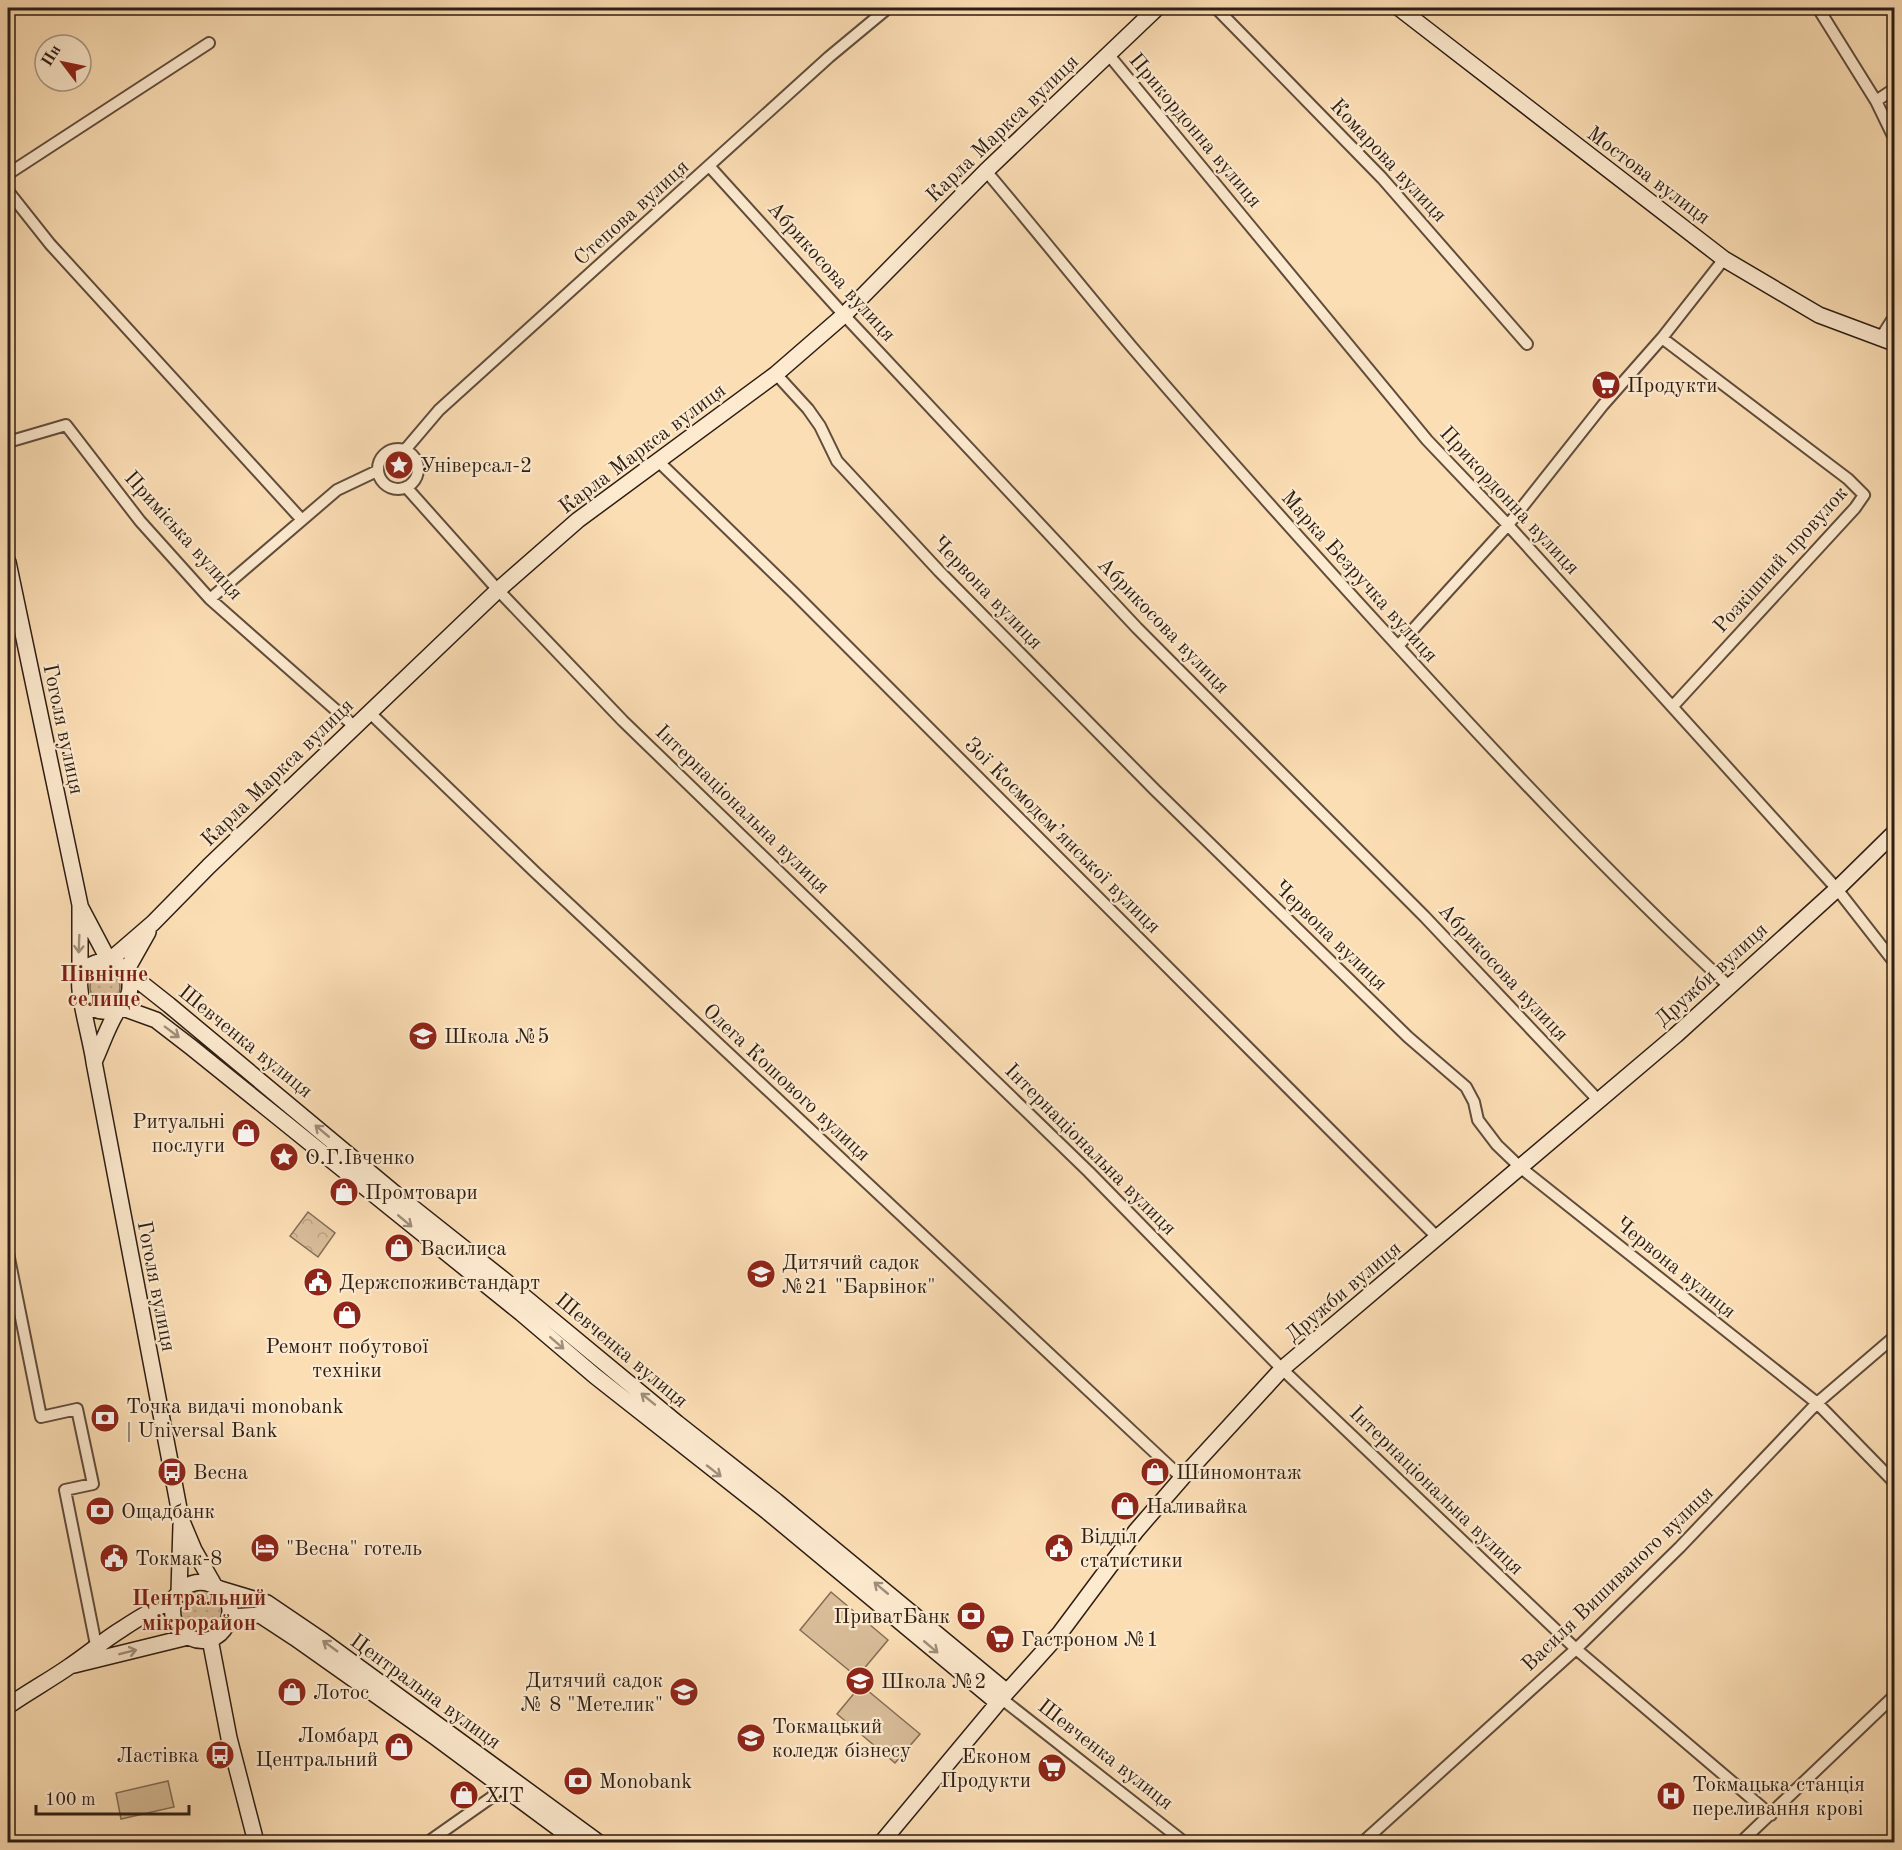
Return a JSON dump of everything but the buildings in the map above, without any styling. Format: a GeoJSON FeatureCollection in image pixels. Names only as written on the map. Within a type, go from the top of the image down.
{"type":"FeatureCollection","features":[{"type":"Feature","properties":{"kind":"street","name":"Степова вулиця"},"geometry":{"type":"LineString","coordinates":[[405,450],[439,410],[829,57],[888,8]]}},
{"type":"Feature","properties":{"kind":"street","name":"Карла Маркса вулиця"},"geometry":{"type":"LineString","coordinates":[[109,961],[153,923],[354,726],[498,590],[578,520],[776,374],[844,315],[986,171],[1156,8]]}},
{"type":"Feature","properties":{"kind":"street","name":"Комарова вулиця"},"geometry":{"type":"LineString","coordinates":[[1216,8],[1382,178],[1527,344]]}},
{"type":"Feature","properties":{"kind":"street","name":"Мостова вулиця"},"geometry":{"type":"LineString","coordinates":[[1399,8],[1724,259],[1818,315],[1887,341]]}},
{"type":"Feature","properties":{"kind":"street"},"geometry":{"type":"LineString","coordinates":[[1818,8],[1876,101],[1894,138]]}},
{"type":"Feature","properties":{"kind":"street"},"geometry":{"type":"LineString","coordinates":[[8,174],[209,43]]}},
{"type":"Feature","properties":{"kind":"street","name":"Прикордонна вулиця"},"geometry":{"type":"LineString","coordinates":[[1108,54],[1427,440],[1508,525],[1837,889],[1894,962]]}},
{"type":"Feature","properties":{"kind":"street"},"geometry":{"type":"LineString","coordinates":[[1876,101],[1894,89]]}},
{"type":"Feature","properties":{"kind":"street","name":"Абрикосова вулиця"},"geometry":{"type":"LineString","coordinates":[[710,167],[844,315],[1137,628],[1425,916],[1599,1101]]}},
{"type":"Feature","properties":{"kind":"street","name":"Марка Безручка вулиця"},"geometry":{"type":"LineString","coordinates":[[986,171],[1130,345],[1262,496],[1398,646],[1559,820],[1658,920],[1729,986]]}},
{"type":"Feature","properties":{"kind":"street"},"geometry":{"type":"LineString","coordinates":[[8,191],[50,243],[302,520]]}},
{"type":"Feature","properties":{"kind":"street"},"geometry":{"type":"LineString","coordinates":[[1398,646],[1508,525],[1603,405],[1662,338],[1724,259]]}},
{"type":"Feature","properties":{"kind":"street"},"geometry":{"type":"LineString","coordinates":[[1887,341],[1894,317]]}},
{"type":"Feature","properties":{"kind":"street","name":"Розкішний провулок"},"geometry":{"type":"LineString","coordinates":[[1662,338],[1848,479],[1864,495],[1847,517],[1673,706]]}},
{"type":"Feature","properties":{"kind":"street","name":"Червона вулиця"},"geometry":{"type":"LineString","coordinates":[[776,374],[808,409],[820,426],[837,461],[939,571],[1172,807],[1408,1037],[1466,1088],[1474,1102],[1478,1120],[1497,1145],[1521,1168],[1817,1403],[1894,1482]]}},
{"type":"Feature","properties":{"kind":"street","name":"Приміська вулиця"},"geometry":{"type":"LineString","coordinates":[[8,442],[66,425],[140,521],[210,599],[354,726]]}},
{"type":"Feature","properties":{"kind":"street"},"geometry":{"type":"LineString","coordinates":[[392,449],[405,450],[416,459],[418,465],[415,479],[400,489],[387,486],[377,471],[381,458],[392,449]]}},
{"type":"Feature","properties":{"kind":"street","name":"Зої Космодем’янської вулиця"},"geometry":{"type":"LineString","coordinates":[[659,462],[794,593],[1438,1238]]}},
{"type":"Feature","properties":{"kind":"street"},"geometry":{"type":"LineString","coordinates":[[210,599],[337,490],[377,471]]}},
{"type":"Feature","properties":{"kind":"street","name":"Інтернаціональна вулиця"},"geometry":{"type":"LineString","coordinates":[[406,487],[498,590],[623,721],[1089,1172],[1282,1369],[1576,1649],[1771,1815]]}},
{"type":"Feature","properties":{"kind":"street","name":"Гоголя вулиця"},"geometry":{"type":"LineString","coordinates":[[8,562],[80,905],[80,982],[181,1519],[194,1550],[217,1587]]}},
{"type":"Feature","properties":{"kind":"street","name":"Олега Кошового вулиця"},"geometry":{"type":"LineString","coordinates":[[369,712],[537,874],[1182,1478]]}},
{"type":"Feature","properties":{"kind":"street","name":"Дружби вулиця"},"geometry":{"type":"LineString","coordinates":[[882,1842],[1002,1698],[1060,1633],[1136,1531],[1282,1369],[1599,1101],[1837,889],[1894,833]]}},
{"type":"Feature","properties":{"kind":"street","name":"Гоголя вулиця"},"geometry":{"type":"LineString","coordinates":[[80,905],[109,961]]}},
{"type":"Feature","properties":{"kind":"street","name":"Карла Маркса вулиця"},"geometry":{"type":"LineString","coordinates":[[126,971],[153,923]]}},
{"type":"Feature","properties":{"kind":"street"},"geometry":{"type":"LineString","coordinates":[[80,982],[85,970],[96,962],[109,961],[121,966],[129,977],[128,997],[120,1007],[94,1062]]}},
{"type":"Feature","properties":{"kind":"street","name":"Шевченка вулиця"},"geometry":{"type":"LineString","coordinates":[[126,971],[430,1231],[595,1376],[776,1501],[1002,1698],[1184,1842]]}},
{"type":"Feature","properties":{"kind":"street"},"geometry":{"type":"LineString","coordinates":[[83,1000],[101,1012],[114,1011],[120,1007]]}},
{"type":"Feature","properties":{"kind":"street","name":"Шевченка вулиця"},"geometry":{"type":"LineString","coordinates":[[120,1007],[156,1020],[314,1145],[430,1231]]}},
{"type":"Feature","properties":{"kind":"street"},"geometry":{"type":"LineString","coordinates":[[8,1253],[41,1417],[77,1409],[93,1484],[65,1490],[96,1646]]}},
{"type":"Feature","properties":{"kind":"street","name":"Василя Вишиваного вулиця"},"geometry":{"type":"LineString","coordinates":[[1363,1842],[1576,1649],[1680,1547],[1817,1403],[1894,1337]]}},
{"type":"Feature","properties":{"kind":"street","name":"Гоголя вулиця"},"geometry":{"type":"LineString","coordinates":[[177,1595],[181,1519]]}},
{"type":"Feature","properties":{"kind":"street"},"geometry":{"type":"LineString","coordinates":[[8,1706],[96,1646],[177,1595],[185,1587],[199,1582],[217,1587],[229,1602],[230,1617],[223,1630],[198,1639],[71,1665]]}},
{"type":"Feature","properties":{"kind":"street","name":"Центральна вулиця"},"geometry":{"type":"LineString","coordinates":[[217,1587],[267,1603],[441,1734],[501,1786],[577,1842]]}},
{"type":"Feature","properties":{"kind":"street"},"geometry":{"type":"LineString","coordinates":[[177,1595],[172,1613],[173,1620],[176,1627],[198,1639],[219,1695],[256,1842]]}},
{"type":"Feature","properties":{"kind":"street","name":"Центральна вулиця"},"geometry":{"type":"LineString","coordinates":[[230,1617],[260,1615],[441,1734],[598,1842]]}},
{"type":"Feature","properties":{"kind":"street"},"geometry":{"type":"LineString","coordinates":[[1741,1842],[1894,1696]]}},
{"type":"Feature","properties":{"kind":"street"},"geometry":{"type":"LineString","coordinates":[[428,1842],[492,1797],[501,1786]]}},
{"type":"Feature","properties":{"kind":"green space"},"geometry":{"type":"Polygon","coordinates":[[[105,972],[115,977],[120,987],[115,997],[105,1002],[95,997],[90,987],[95,977],[105,972]]]}},
{"type":"Feature","properties":{"kind":"green space"},"geometry":{"type":"Polygon","coordinates":[[[308,1212],[335,1233],[318,1257],[290,1236],[308,1212]]]}},
{"type":"Feature","properties":{"kind":"green space"},"geometry":{"type":"Polygon","coordinates":[[[201,1589],[217,1595],[223,1611],[217,1627],[201,1633],[185,1627],[179,1611],[185,1595],[201,1589]]]}},
{"type":"Feature","properties":{"kind":"green space"},"geometry":{"type":"Polygon","coordinates":[[[831,1592],[888,1640],[857,1677],[800,1630],[831,1592]]]}},
{"type":"Feature","properties":{"kind":"green space"},"geometry":{"type":"Polygon","coordinates":[[[861,1685],[920,1734],[895,1763],[837,1714],[861,1685]]]}},
{"type":"Feature","properties":{"kind":"green space"},"geometry":{"type":"Polygon","coordinates":[[[168,1781],[174,1807],[121,1819],[116,1793],[168,1781]]]}},
{"type":"Feature","properties":{"kind":"place","name":"Продукти"},"geometry":{"type":"Point","coordinates":[1606,385]}},
{"type":"Feature","properties":{"kind":"place","name":"Універсал-2"},"geometry":{"type":"Point","coordinates":[399,465]}},
{"type":"Feature","properties":{"kind":"place","name":"Школа №5"},"geometry":{"type":"Point","coordinates":[423,1036]}},
{"type":"Feature","properties":{"kind":"place","name":"Ритуальні послуги"},"geometry":{"type":"Point","coordinates":[246,1133]}},
{"type":"Feature","properties":{"kind":"place","name":"О.Г.Івченко"},"geometry":{"type":"Point","coordinates":[284,1157]}},
{"type":"Feature","properties":{"kind":"place","name":"Промтовари"},"geometry":{"type":"Point","coordinates":[344,1192]}},
{"type":"Feature","properties":{"kind":"place","name":"Василиса"},"geometry":{"type":"Point","coordinates":[399,1248]}},
{"type":"Feature","properties":{"kind":"place","name":"Дитячий садок №21 \"Барвінок\""},"geometry":{"type":"Point","coordinates":[761,1274]}},
{"type":"Feature","properties":{"kind":"place","name":"Держспоживстандарт"},"geometry":{"type":"Point","coordinates":[318,1282]}},
{"type":"Feature","properties":{"kind":"place","name":"Ремонт побутової техніки"},"geometry":{"type":"Point","coordinates":[347,1315]}},
{"type":"Feature","properties":{"kind":"place","name":"Точка видачі monobank | Universal Bank"},"geometry":{"type":"Point","coordinates":[105,1418]}},
{"type":"Feature","properties":{"kind":"place","name":"Весна"},"geometry":{"type":"Point","coordinates":[172,1472]}},
{"type":"Feature","properties":{"kind":"place","name":"Шиномонтаж"},"geometry":{"type":"Point","coordinates":[1155,1472]}},
{"type":"Feature","properties":{"kind":"place","name":"Наливайка"},"geometry":{"type":"Point","coordinates":[1125,1506]}},
{"type":"Feature","properties":{"kind":"place","name":"Ощадбанк"},"geometry":{"type":"Point","coordinates":[100,1511]}},
{"type":"Feature","properties":{"kind":"place","name":"\"Весна\" готель"},"geometry":{"type":"Point","coordinates":[265,1548]}},
{"type":"Feature","properties":{"kind":"place","name":"Відділ статистики"},"geometry":{"type":"Point","coordinates":[1059,1548]}},
{"type":"Feature","properties":{"kind":"place","name":"Токмак-8"},"geometry":{"type":"Point","coordinates":[114,1558]}},
{"type":"Feature","properties":{"kind":"place","name":"ПриватБанк"},"geometry":{"type":"Point","coordinates":[971,1616]}},
{"type":"Feature","properties":{"kind":"place","name":"Гастроном №1"},"geometry":{"type":"Point","coordinates":[1000,1639]}},
{"type":"Feature","properties":{"kind":"place","name":"Школа №2"},"geometry":{"type":"Point","coordinates":[860,1681]}},
{"type":"Feature","properties":{"kind":"place","name":"Лотос"},"geometry":{"type":"Point","coordinates":[292,1692]}},
{"type":"Feature","properties":{"kind":"place","name":"Дитячий садок № 8 \"Метелик\""},"geometry":{"type":"Point","coordinates":[684,1692]}},
{"type":"Feature","properties":{"kind":"place","name":"Токмацький коледж бізнесу"},"geometry":{"type":"Point","coordinates":[751,1738]}},
{"type":"Feature","properties":{"kind":"place","name":"Ломбард Центральний"},"geometry":{"type":"Point","coordinates":[399,1747]}},
{"type":"Feature","properties":{"kind":"place","name":"Ластівка"},"geometry":{"type":"Point","coordinates":[220,1755]}},
{"type":"Feature","properties":{"kind":"place","name":"Економ Продукти"},"geometry":{"type":"Point","coordinates":[1052,1768]}},
{"type":"Feature","properties":{"kind":"place","name":"Monobank"},"geometry":{"type":"Point","coordinates":[578,1781]}},
{"type":"Feature","properties":{"kind":"place","name":"ХІТ"},"geometry":{"type":"Point","coordinates":[464,1795]}},
{"type":"Feature","properties":{"kind":"place","name":"Токмацька станція переливання крові"},"geometry":{"type":"Point","coordinates":[1671,1796]}},
{"type":"Feature","properties":{"kind":"district","name":"Північне селище"},"geometry":{"type":"Point","coordinates":[104,986]}},
{"type":"Feature","properties":{"kind":"district","name":"Центральний мікрорайон"},"geometry":{"type":"Point","coordinates":[199,1610]}}]}
